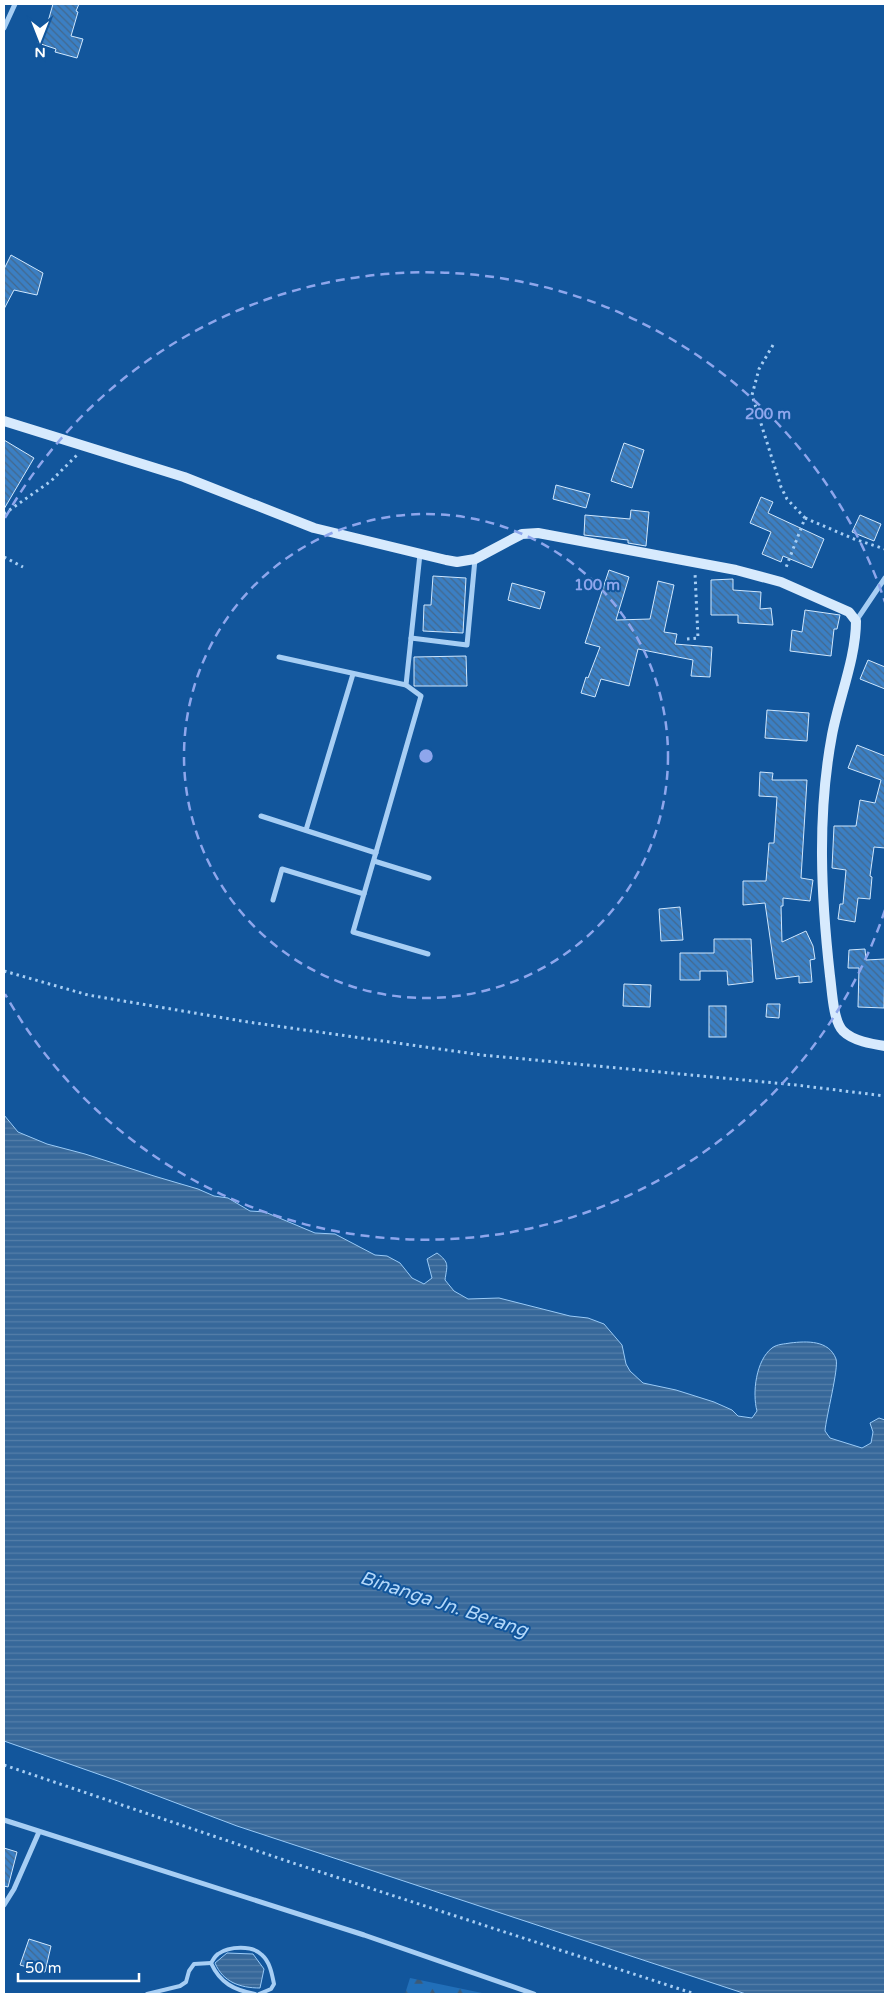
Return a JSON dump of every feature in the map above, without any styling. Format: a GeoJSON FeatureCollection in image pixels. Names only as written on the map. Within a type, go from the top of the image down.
{"type":"FeatureCollection","features":[{"type":"Feature","properties":{"kind":"street"},"geometry":{"type":"LineString","coordinates":[[4,28],[16,4]]}},
{"type":"Feature","properties":{"kind":"street"},"geometry":{"type":"LineString","coordinates":[[4,421],[184,476],[314,528],[420,554],[457,562],[475,559],[522,534],[529,533],[736,570],[781,582],[838,606],[849,612],[856,621]]}},
{"type":"Feature","properties":{"kind":"street"},"geometry":{"type":"LineString","coordinates":[[406,685],[420,554]]}},
{"type":"Feature","properties":{"kind":"street"},"geometry":{"type":"LineString","coordinates":[[411,638],[466,645],[475,559]]}},
{"type":"Feature","properties":{"kind":"street"},"geometry":{"type":"LineString","coordinates":[[885,578],[856,621],[854,646],[832,734],[827,765],[822,825],[824,905],[831,984],[838,1023],[843,1031],[851,1036],[885,1046]]}},
{"type":"Feature","properties":{"kind":"street"},"geometry":{"type":"LineString","coordinates":[[279,657],[406,685],[422,696],[353,932],[428,954]]}},
{"type":"Feature","properties":{"kind":"street"},"geometry":{"type":"LineString","coordinates":[[306,830],[353,674]]}},
{"type":"Feature","properties":{"kind":"street"},"geometry":{"type":"LineString","coordinates":[[262,816],[376,853]]}},
{"type":"Feature","properties":{"kind":"street"},"geometry":{"type":"LineString","coordinates":[[374,861],[429,878]]}},
{"type":"Feature","properties":{"kind":"street"},"geometry":{"type":"LineString","coordinates":[[273,900],[282,869],[364,894]]}},
{"type":"Feature","properties":{"kind":"street"},"geometry":{"type":"LineString","coordinates":[[4,1820],[364,1935],[534,1994]]}},
{"type":"Feature","properties":{"kind":"street"},"geometry":{"type":"LineString","coordinates":[[4,1905],[14,1889],[39,1832]]}},
{"type":"Feature","properties":{"kind":"lane"},"geometry":{"type":"LineString","coordinates":[[147,1994],[180,1986],[186,1982],[189,1971],[194,1964],[210,1963],[223,1951],[246,1948],[255,1950],[268,1962],[274,1984],[271,1989],[259,1994]]}},
{"type":"Feature","properties":{"kind":"lane"},"geometry":{"type":"LineString","coordinates":[[210,1963],[226,1985],[255,1994]]}},
{"type":"Feature","properties":{"kind":"path"},"geometry":{"type":"LineString","coordinates":[[773,345],[759,368],[752,395],[786,499],[805,518],[854,539],[885,549]]}},
{"type":"Feature","properties":{"kind":"path"},"geometry":{"type":"LineString","coordinates":[[4,514],[50,481],[85,445]]}},
{"type":"Feature","properties":{"kind":"path"},"geometry":{"type":"LineString","coordinates":[[781,582],[805,518]]}},
{"type":"Feature","properties":{"kind":"path"},"geometry":{"type":"LineString","coordinates":[[4,556],[23,568]]}},
{"type":"Feature","properties":{"kind":"path"},"geometry":{"type":"LineString","coordinates":[[687,639],[698,638],[694,562]]}},
{"type":"Feature","properties":{"kind":"path"},"geometry":{"type":"LineString","coordinates":[[4,971],[88,995],[258,1024],[482,1055],[796,1085],[885,1096]]}},
{"type":"Feature","properties":{"kind":"path"},"geometry":{"type":"LineString","coordinates":[[4,1765],[296,1864],[694,1994]]}},
{"type":"Feature","properties":{"kind":"green space"},"geometry":{"type":"Polygon","coordinates":[[[410,1978],[482,1993],[405,1994],[410,1978]]]}},
{"type":"Feature","properties":{"kind":"water","name":"Binanga Jn. Berang"},"geometry":{"type":"Polygon","coordinates":[[[4,1115],[18,1132],[47,1144],[198,1189],[214,1196],[228,1198],[250,1211],[265,1212],[315,1233],[335,1234],[375,1255],[387,1256],[400,1263],[412,1278],[424,1284],[432,1278],[427,1259],[437,1253],[444,1259],[447,1265],[445,1280],[454,1291],[468,1299],[499,1298],[570,1316],[588,1318],[604,1324],[622,1345],[626,1364],[630,1371],[643,1383],[676,1390],[714,1402],[732,1410],[738,1416],[752,1418],[757,1411],[755,1386],[759,1368],[762,1360],[772,1348],[781,1344],[810,1342],[828,1348],[836,1359],[825,1431],[830,1438],[862,1448],[871,1443],[873,1432],[870,1423],[879,1418],[885,1420],[885,1994],[746,1994],[237,1826],[4,1741],[4,1115]]]}},
{"type":"Feature","properties":{"kind":"water"},"geometry":{"type":"Polygon","coordinates":[[[227,1953],[253,1954],[264,1969],[260,1988],[246,1987],[233,1983],[218,1970],[215,1963],[227,1953]]]}},
{"type":"Feature","properties":{"kind":"building"},"geometry":{"type":"Polygon","coordinates":[[[53,4],[79,4],[71,36],[83,39],[77,58],[55,52],[56,49],[38,43],[45,24],[47,25],[53,4]]]}},
{"type":"Feature","properties":{"kind":"building"},"geometry":{"type":"Polygon","coordinates":[[[11,255],[43,273],[37,295],[14,290],[4,309],[4,269],[11,255]]]}},
{"type":"Feature","properties":{"kind":"building"},"geometry":{"type":"Polygon","coordinates":[[[4,440],[34,458],[4,509],[4,440]]]}},
{"type":"Feature","properties":{"kind":"building"},"geometry":{"type":"Polygon","coordinates":[[[624,443],[644,450],[632,488],[611,481],[624,443]]]}},
{"type":"Feature","properties":{"kind":"building"},"geometry":{"type":"Polygon","coordinates":[[[556,485],[590,494],[586,508],[553,499],[556,485]]]}},
{"type":"Feature","properties":{"kind":"building"},"geometry":{"type":"Polygon","coordinates":[[[761,497],[773,502],[768,513],[824,539],[812,568],[783,556],[781,562],[762,554],[771,532],[750,523],[761,497]]]}},
{"type":"Feature","properties":{"kind":"building"},"geometry":{"type":"Polygon","coordinates":[[[631,510],[649,512],[646,546],[628,543],[628,540],[584,535],[585,515],[630,519],[631,510]]]}},
{"type":"Feature","properties":{"kind":"building"},"geometry":{"type":"Polygon","coordinates":[[[860,515],[881,524],[874,541],[852,532],[860,515]]]}},
{"type":"Feature","properties":{"kind":"building"},"geometry":{"type":"Polygon","coordinates":[[[609,570],[629,577],[616,620],[650,619],[658,581],[674,585],[664,632],[677,634],[675,644],[712,647],[710,677],[691,676],[693,660],[638,649],[629,686],[601,679],[595,697],[581,693],[600,647],[585,643],[609,570]]]}},
{"type":"Feature","properties":{"kind":"building"},"geometry":{"type":"Polygon","coordinates":[[[433,576],[466,578],[463,633],[423,631],[424,605],[431,605],[433,576]]]}},
{"type":"Feature","properties":{"kind":"building"},"geometry":{"type":"Polygon","coordinates":[[[733,579],[733,590],[761,592],[760,609],[771,608],[773,625],[738,623],[738,615],[711,615],[711,580],[733,579]]]}},
{"type":"Feature","properties":{"kind":"building"},"geometry":{"type":"Polygon","coordinates":[[[512,583],[545,592],[540,609],[508,600],[512,583]]]}},
{"type":"Feature","properties":{"kind":"building"},"geometry":{"type":"Polygon","coordinates":[[[805,610],[840,615],[837,629],[834,629],[831,656],[790,651],[792,630],[802,632],[805,610]]]}},
{"type":"Feature","properties":{"kind":"building"},"geometry":{"type":"Polygon","coordinates":[[[466,656],[467,686],[414,686],[414,657],[466,656]]]}},
{"type":"Feature","properties":{"kind":"building"},"geometry":{"type":"Polygon","coordinates":[[[868,660],[885,667],[885,689],[860,679],[868,660]]]}},
{"type":"Feature","properties":{"kind":"building"},"geometry":{"type":"Polygon","coordinates":[[[767,710],[809,713],[807,741],[765,738],[767,710]]]}},
{"type":"Feature","properties":{"kind":"building"},"geometry":{"type":"Polygon","coordinates":[[[857,745],[885,756],[885,848],[874,847],[870,876],[872,877],[870,899],[858,898],[855,922],[838,919],[840,904],[843,904],[846,870],[832,868],[834,826],[856,826],[860,800],[875,803],[881,780],[848,768],[857,745]]]}},
{"type":"Feature","properties":{"kind":"building"},"geometry":{"type":"Polygon","coordinates":[[[760,772],[773,773],[772,780],[807,780],[801,878],[813,880],[810,901],[783,898],[783,906],[781,906],[782,942],[806,931],[813,946],[815,959],[810,960],[812,982],[799,983],[799,976],[776,979],[765,903],[743,905],[743,881],[766,881],[769,843],[774,843],[777,797],[759,796],[760,772]]]}},
{"type":"Feature","properties":{"kind":"building"},"geometry":{"type":"Polygon","coordinates":[[[680,907],[683,940],[661,941],[659,909],[680,907]]]}},
{"type":"Feature","properties":{"kind":"building"},"geometry":{"type":"Polygon","coordinates":[[[714,939],[751,939],[753,982],[728,985],[727,971],[700,971],[700,980],[680,980],[680,953],[714,953],[714,939]]]}},
{"type":"Feature","properties":{"kind":"building"},"geometry":{"type":"Polygon","coordinates":[[[865,949],[866,960],[885,959],[884,1008],[858,1007],[859,968],[848,968],[849,950],[865,949]]]}},
{"type":"Feature","properties":{"kind":"building"},"geometry":{"type":"Polygon","coordinates":[[[624,984],[651,985],[650,1007],[623,1006],[624,984]]]}},
{"type":"Feature","properties":{"kind":"building"},"geometry":{"type":"Polygon","coordinates":[[[767,1004],[780,1004],[779,1018],[766,1017],[767,1004]]]}},
{"type":"Feature","properties":{"kind":"building"},"geometry":{"type":"Polygon","coordinates":[[[709,1006],[726,1006],[726,1037],[709,1037],[709,1006]]]}},
{"type":"Feature","properties":{"kind":"building"},"geometry":{"type":"Polygon","coordinates":[[[4,1848],[17,1852],[8,1887],[4,1886],[4,1848]]]}},
{"type":"Feature","properties":{"kind":"building"},"geometry":{"type":"Polygon","coordinates":[[[29,1939],[51,1946],[45,1972],[20,1965],[29,1939]]]}}]}
